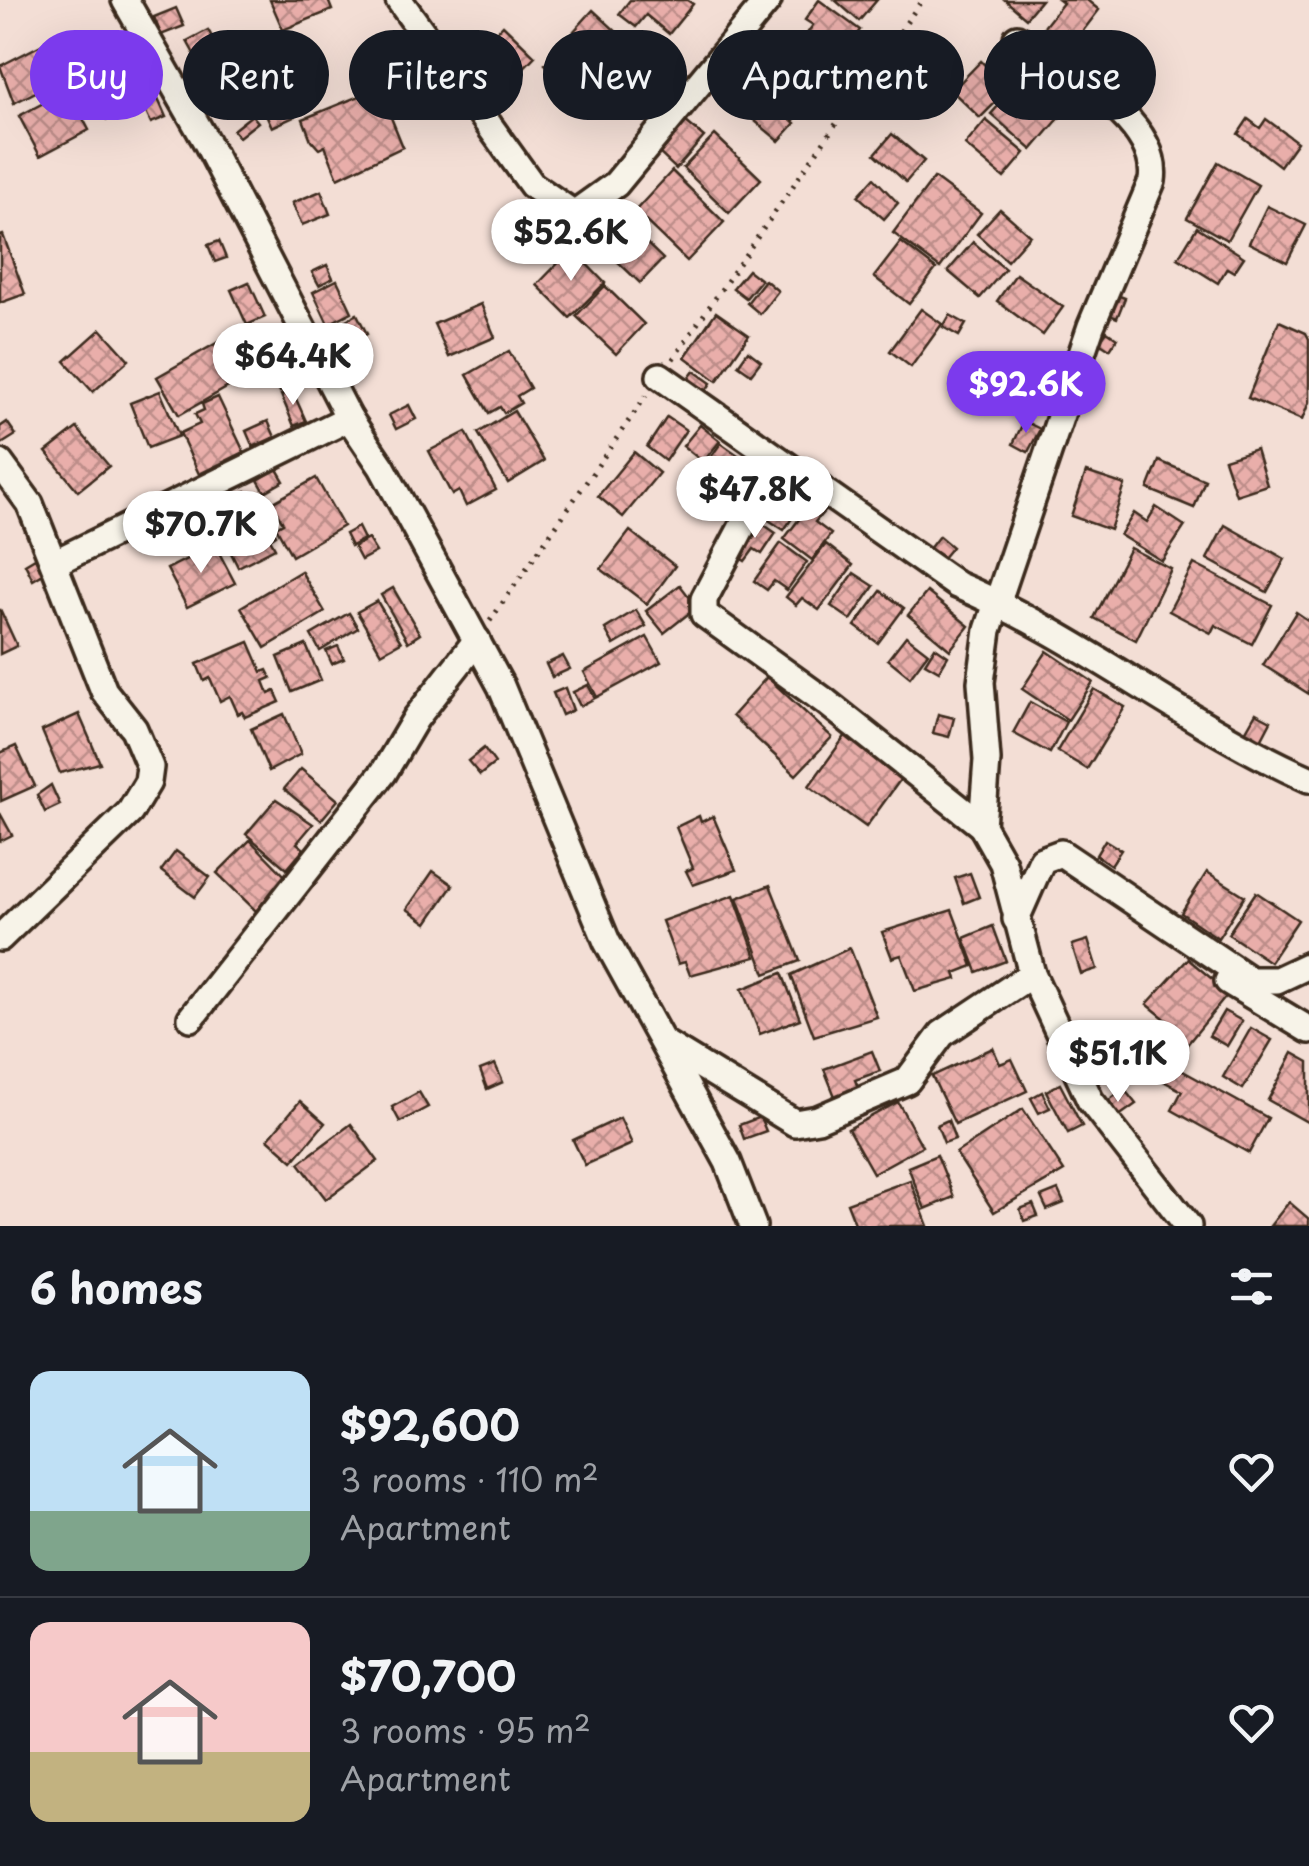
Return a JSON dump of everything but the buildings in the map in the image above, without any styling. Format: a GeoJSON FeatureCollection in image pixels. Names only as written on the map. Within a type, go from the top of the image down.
{"type":"FeatureCollection","features":[{"type":"Feature","properties":{"kind":"street"},"geometry":{"type":"LineString","coordinates":[[125,0],[208,143],[349,418],[382,467],[477,640],[535,762],[607,942],[728,1162],[753,1226]]}},
{"type":"Feature","properties":{"kind":"street"},"geometry":{"type":"LineString","coordinates":[[411,5],[532,186],[574,214],[616,184],[768,0]]}},
{"type":"Feature","properties":{"kind":"street"},"geometry":{"type":"LineString","coordinates":[[982,826],[987,760],[981,682],[988,630],[1091,326],[1152,181],[1155,162],[1129,120]]}},
{"type":"Feature","properties":{"kind":"street"},"geometry":{"type":"LineString","coordinates":[[660,376],[957,585],[1000,603],[1226,738],[1309,779]]}},
{"type":"Feature","properties":{"kind":"street"},"geometry":{"type":"LineString","coordinates":[[56,562],[349,418]]}},
{"type":"Feature","properties":{"kind":"street"},"geometry":{"type":"LineString","coordinates":[[0,463],[30,504],[104,691],[143,744],[150,767],[148,782],[130,812],[0,938]]}},
{"type":"Feature","properties":{"kind":"street"},"geometry":{"type":"LineString","coordinates":[[742,527],[704,599],[704,614],[826,702],[982,826],[1003,863],[1032,974],[1090,1100],[1188,1226]]}},
{"type":"Feature","properties":{"kind":"street"},"geometry":{"type":"LineString","coordinates":[[190,1018],[384,772],[416,718],[477,640]]}},
{"type":"Feature","properties":{"kind":"street"},"geometry":{"type":"LineString","coordinates":[[1016,919],[1042,860],[1061,853],[1250,980],[1277,980],[1309,965]]}},
{"type":"Feature","properties":{"kind":"street"},"geometry":{"type":"LineString","coordinates":[[1042,860],[1158,938],[1309,1030]]}},
{"type":"Feature","properties":{"kind":"street"},"geometry":{"type":"LineString","coordinates":[[658,1039],[795,1123],[818,1118],[906,1081],[942,1034],[1032,974]]}},
{"type":"Feature","properties":{"kind":"path"},"geometry":{"type":"LineString","coordinates":[[477,640],[922,0]]}}]}
